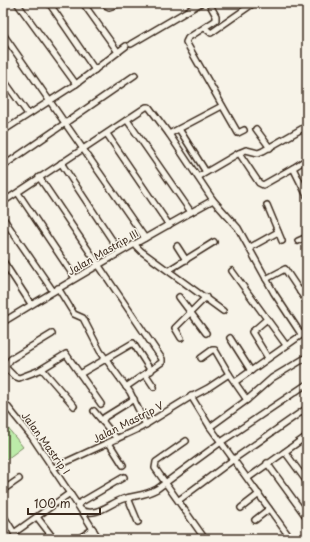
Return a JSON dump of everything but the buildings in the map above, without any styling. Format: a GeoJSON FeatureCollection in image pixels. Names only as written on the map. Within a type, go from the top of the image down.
{"type":"FeatureCollection","features":[{"type":"Feature","properties":{"kind":"street"},"geometry":{"type":"LineString","coordinates":[[17,3],[76,84]]}},
{"type":"Feature","properties":{"kind":"street"},"geometry":{"type":"LineString","coordinates":[[50,3],[95,70]]}},
{"type":"Feature","properties":{"kind":"street"},"geometry":{"type":"LineString","coordinates":[[83,3],[118,52]]}},
{"type":"Feature","properties":{"kind":"street"},"geometry":{"type":"LineString","coordinates":[[101,3],[109,8],[122,3]]}},
{"type":"Feature","properties":{"kind":"street"},"geometry":{"type":"LineString","coordinates":[[4,129],[76,84],[118,52],[201,3]]}},
{"type":"Feature","properties":{"kind":"street"},"geometry":{"type":"LineString","coordinates":[[209,3],[216,18],[205,28],[188,38],[186,42],[238,133],[244,130]]}},
{"type":"Feature","properties":{"kind":"street"},"geometry":{"type":"LineString","coordinates":[[205,28],[211,33],[254,3]]}},
{"type":"Feature","properties":{"kind":"street"},"geometry":{"type":"LineString","coordinates":[[301,3],[307,8]]}},
{"type":"Feature","properties":{"kind":"street"},"geometry":{"type":"LineString","coordinates":[[3,34],[145,238]]}},
{"type":"Feature","properties":{"kind":"street"},"geometry":{"type":"LineString","coordinates":[[3,166],[135,75]]}},
{"type":"Feature","properties":{"kind":"street"},"geometry":{"type":"LineString","coordinates":[[3,79],[28,114]]}},
{"type":"Feature","properties":{"kind":"street"},"geometry":{"type":"LineString","coordinates":[[169,134],[222,106]]}},
{"type":"Feature","properties":{"kind":"street"},"geometry":{"type":"LineString","coordinates":[[3,202],[126,120],[147,107],[150,108],[213,200],[234,223],[266,279],[301,334]]}},
{"type":"Feature","properties":{"kind":"street"},"geometry":{"type":"LineString","coordinates":[[126,120],[192,212]]}},
{"type":"Feature","properties":{"kind":"street"},"geometry":{"type":"LineString","coordinates":[[198,177],[239,153],[246,150],[258,153],[270,148],[305,127]]}},
{"type":"Feature","properties":{"kind":"street"},"geometry":{"type":"LineString","coordinates":[[179,129],[206,172]]}},
{"type":"Feature","properties":{"kind":"street"},"geometry":{"type":"LineString","coordinates":[[256,129],[270,148]]}},
{"type":"Feature","properties":{"kind":"street"},"geometry":{"type":"LineString","coordinates":[[107,134],[169,225]]}},
{"type":"Feature","properties":{"kind":"street"},"geometry":{"type":"LineString","coordinates":[[239,153],[259,183],[263,185],[307,159]]}},
{"type":"Feature","properties":{"kind":"street"},"geometry":{"type":"LineString","coordinates":[[61,163],[120,252]]}},
{"type":"Feature","properties":{"kind":"street"},"geometry":{"type":"LineString","coordinates":[[293,168],[307,196]]}},
{"type":"Feature","properties":{"kind":"street"},"geometry":{"type":"LineString","coordinates":[[39,177],[151,341],[163,361],[126,387]]}},
{"type":"Feature","properties":{"kind":"street"},"geometry":{"type":"LineString","coordinates":[[18,193],[75,278]]}},
{"type":"Feature","properties":{"kind":"street","name":"Jalan Mastrip III"},"geometry":{"type":"LineString","coordinates":[[3,322],[75,278],[213,200]]}},
{"type":"Feature","properties":{"kind":"street"},"geometry":{"type":"LineString","coordinates":[[267,205],[282,241]]}},
{"type":"Feature","properties":{"kind":"street"},"geometry":{"type":"LineString","coordinates":[[3,218],[74,314],[83,318],[106,358],[134,400],[146,425]]}},
{"type":"Feature","properties":{"kind":"street"},"geometry":{"type":"LineString","coordinates":[[249,248],[278,232]]}},
{"type":"Feature","properties":{"kind":"street"},"geometry":{"type":"LineString","coordinates":[[298,241],[307,237]]}},
{"type":"Feature","properties":{"kind":"street"},"geometry":{"type":"LineString","coordinates":[[169,270],[214,242]]}},
{"type":"Feature","properties":{"kind":"street"},"geometry":{"type":"LineString","coordinates":[[134,244],[223,311]]}},
{"type":"Feature","properties":{"kind":"street"},"geometry":{"type":"LineString","coordinates":[[177,246],[186,260]]}},
{"type":"Feature","properties":{"kind":"street"},"geometry":{"type":"LineString","coordinates":[[3,261],[31,304]]}},
{"type":"Feature","properties":{"kind":"street"},"geometry":{"type":"LineString","coordinates":[[266,279],[285,269],[307,302]]}},
{"type":"Feature","properties":{"kind":"street"},"geometry":{"type":"LineString","coordinates":[[232,271],[286,345]]}},
{"type":"Feature","properties":{"kind":"street"},"geometry":{"type":"LineString","coordinates":[[300,292],[307,286]]}},
{"type":"Feature","properties":{"kind":"street"},"geometry":{"type":"LineString","coordinates":[[179,297],[192,312],[206,333]]}},
{"type":"Feature","properties":{"kind":"street"},"geometry":{"type":"LineString","coordinates":[[181,338],[175,328],[206,297]]}},
{"type":"Feature","properties":{"kind":"street"},"geometry":{"type":"LineString","coordinates":[[267,319],[252,332],[268,358]]}},
{"type":"Feature","properties":{"kind":"street"},"geometry":{"type":"LineString","coordinates":[[236,382],[307,331]]}},
{"type":"Feature","properties":{"kind":"street"},"geometry":{"type":"LineString","coordinates":[[52,334],[11,360],[4,369],[17,378],[42,369],[66,354],[101,404]]}},
{"type":"Feature","properties":{"kind":"street"},"geometry":{"type":"LineString","coordinates":[[230,338],[251,371]]}},
{"type":"Feature","properties":{"kind":"street"},"geometry":{"type":"LineString","coordinates":[[80,374],[133,343],[154,387]]}},
{"type":"Feature","properties":{"kind":"street"},"geometry":{"type":"LineString","coordinates":[[201,358],[212,350],[215,350],[247,400]]}},
{"type":"Feature","properties":{"kind":"street"},"geometry":{"type":"LineString","coordinates":[[210,427],[247,400],[272,378],[307,357]]}},
{"type":"Feature","properties":{"kind":"street"},"geometry":{"type":"LineString","coordinates":[[42,369],[74,406]]}},
{"type":"Feature","properties":{"kind":"street","name":"Jalan Mastrip V"},"geometry":{"type":"LineString","coordinates":[[53,468],[146,425],[229,374]]}},
{"type":"Feature","properties":{"kind":"street"},"geometry":{"type":"LineString","coordinates":[[81,510],[96,512],[128,498],[145,496],[307,384]]}},
{"type":"Feature","properties":{"kind":"street"},"geometry":{"type":"LineString","coordinates":[[191,396],[210,427],[291,539]]}},
{"type":"Feature","properties":{"kind":"street"},"geometry":{"type":"LineString","coordinates":[[104,422],[104,418],[134,400]]}},
{"type":"Feature","properties":{"kind":"street","name":"Jalan Mastrip I"},"geometry":{"type":"LineString","coordinates":[[3,401],[32,437],[100,539]]}},
{"type":"Feature","properties":{"kind":"street"},"geometry":{"type":"LineString","coordinates":[[179,500],[307,408]]}},
{"type":"Feature","properties":{"kind":"street"},"geometry":{"type":"LineString","coordinates":[[94,411],[117,439]]}},
{"type":"Feature","properties":{"kind":"street"},"geometry":{"type":"LineString","coordinates":[[248,478],[267,463],[305,438],[307,446]]}},
{"type":"Feature","properties":{"kind":"street"},"geometry":{"type":"LineString","coordinates":[[186,441],[156,464],[155,468],[205,539]]}},
{"type":"Feature","properties":{"kind":"street"},"geometry":{"type":"LineString","coordinates":[[109,443],[123,465]]}},
{"type":"Feature","properties":{"kind":"street"},"geometry":{"type":"LineString","coordinates":[[285,452],[307,482]]}},
{"type":"Feature","properties":{"kind":"street"},"geometry":{"type":"LineString","coordinates":[[267,463],[305,512],[307,518]]}},
{"type":"Feature","properties":{"kind":"street"},"geometry":{"type":"LineString","coordinates":[[78,504],[124,477]]}},
{"type":"Feature","properties":{"kind":"street"},"geometry":{"type":"LineString","coordinates":[[4,489],[19,480]]}},
{"type":"Feature","properties":{"kind":"street"},"geometry":{"type":"LineString","coordinates":[[14,533],[70,493]]}},
{"type":"Feature","properties":{"kind":"street"},"geometry":{"type":"LineString","coordinates":[[241,508],[259,494]]}},
{"type":"Feature","properties":{"kind":"street"},"geometry":{"type":"LineString","coordinates":[[128,498],[138,522]]}},
{"type":"Feature","properties":{"kind":"street"},"geometry":{"type":"LineString","coordinates":[[254,520],[269,509]]}},
{"type":"Feature","properties":{"kind":"street"},"geometry":{"type":"LineString","coordinates":[[3,515],[18,539]]}},
{"type":"Feature","properties":{"kind":"street"},"geometry":{"type":"LineString","coordinates":[[37,517],[54,539]]}},
{"type":"Feature","properties":{"kind":"street"},"geometry":{"type":"LineString","coordinates":[[78,539],[93,529]]}},
{"type":"Feature","properties":{"kind":"green space"},"geometry":{"type":"Polygon","coordinates":[[[7,427],[23,447],[3,462],[3,430],[7,427]]]}}]}
